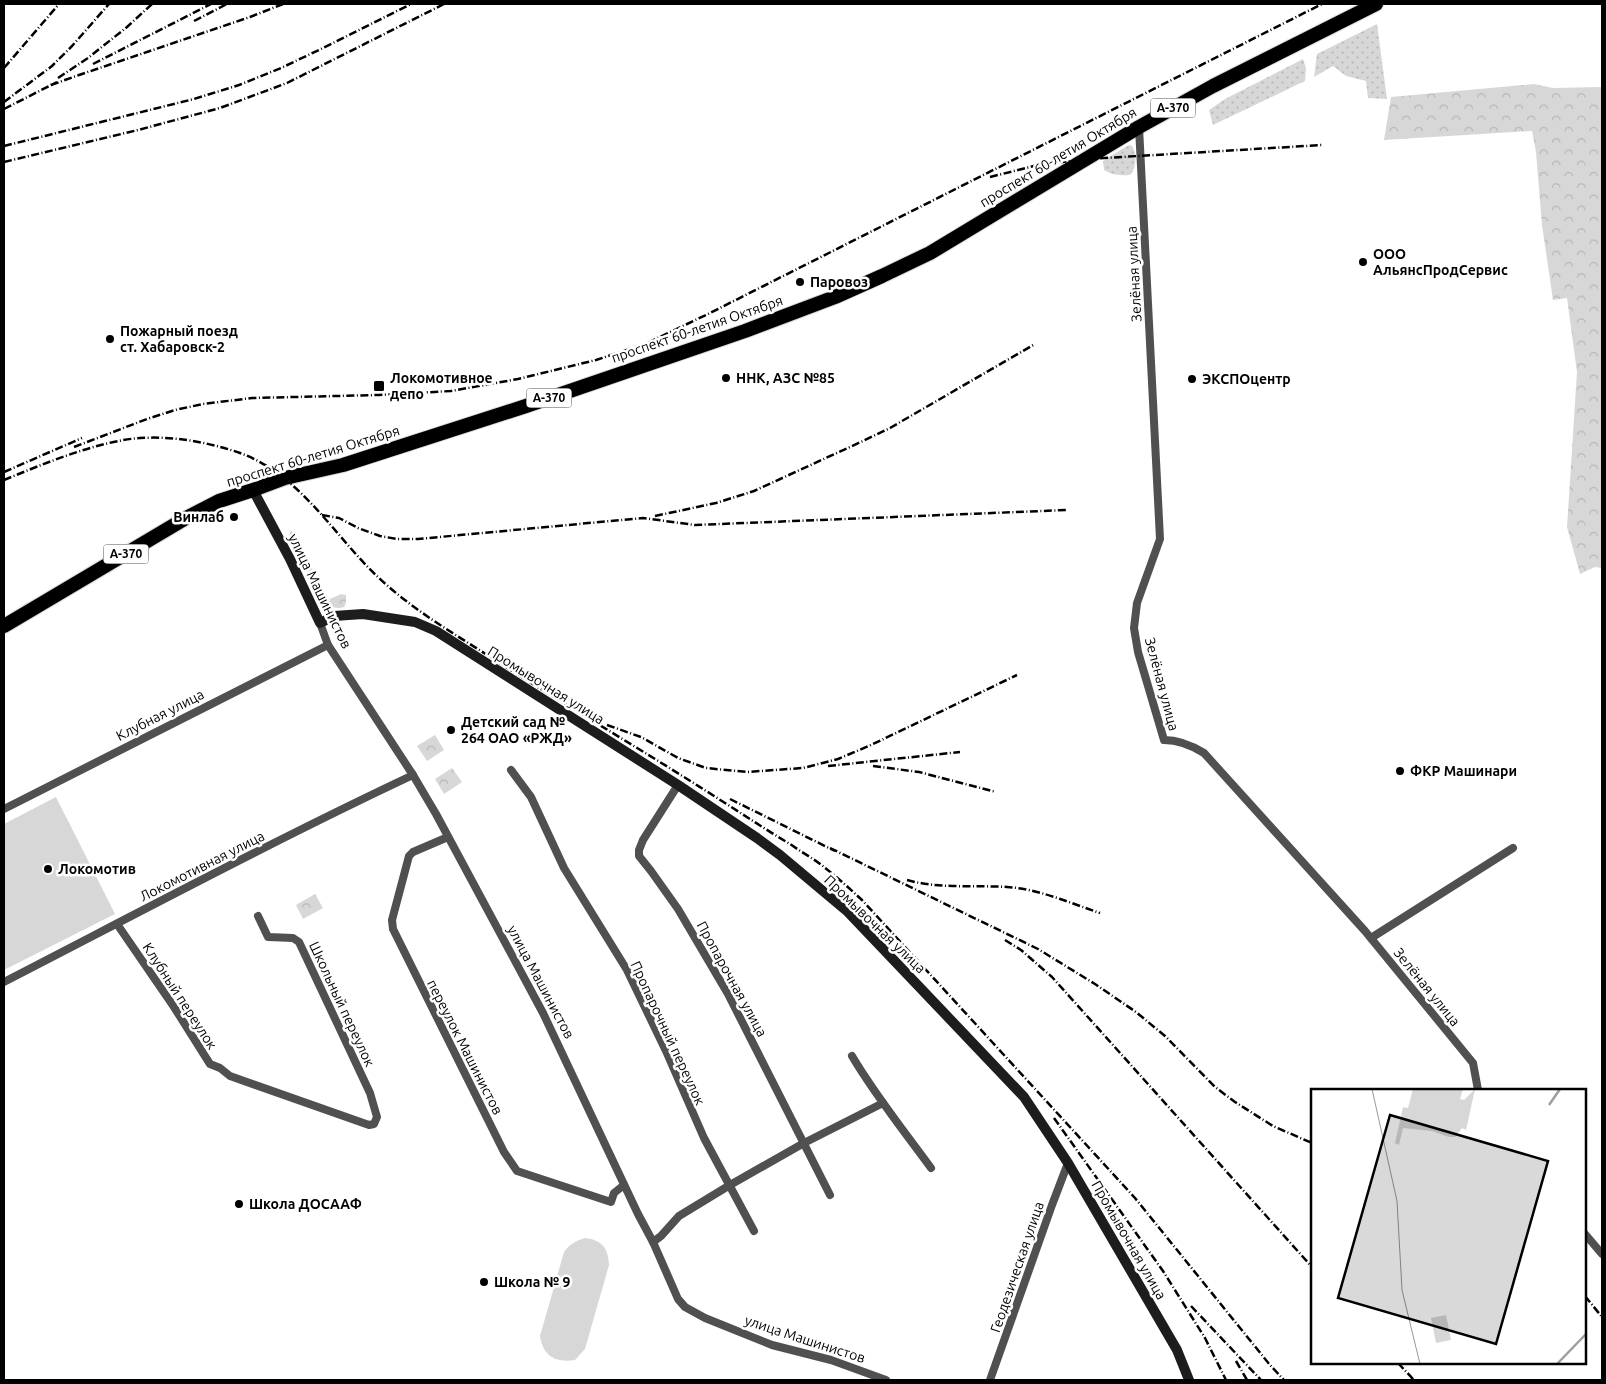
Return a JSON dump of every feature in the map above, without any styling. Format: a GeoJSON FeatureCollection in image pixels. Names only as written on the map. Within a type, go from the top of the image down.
{"type":"FeatureCollection","features":[{"type":"Feature","properties":{"kind":"highway","name":"проспект 60-летия Октября"},"geometry":{"type":"LineString","coordinates":[[4,626],[186,518],[219,501],[285,478],[343,464],[526,406],[745,331],[835,297],[930,253],[1138,127],[1244,70],[1376,4]]}},
{"type":"Feature","properties":{"kind":"street","name":"Зелёная улица"},"geometry":{"type":"LineString","coordinates":[[1138,127],[1160,539],[1138,602],[1134,628],[1138,652],[1164,740],[1174,740],[1192,746],[1204,753],[1371,938],[1473,1063],[1478,1089]]}},
{"type":"Feature","properties":{"kind":"street","name":"улица Машинистов"},"geometry":{"type":"LineString","coordinates":[[253,490],[290,559],[320,623],[328,645],[413,776],[543,1013],[653,1242],[678,1299],[685,1307],[704,1318],[772,1345],[831,1360],[886,1380]]}},
{"type":"Feature","properties":{"kind":"street","name":"Промывочная улица"},"geometry":{"type":"LineString","coordinates":[[320,623],[334,616],[363,614],[415,622],[436,631],[678,785],[757,838],[804,874],[848,912],[1024,1097],[1034,1110],[1068,1163],[1177,1350],[1189,1380]]}},
{"type":"Feature","properties":{"kind":"street","name":"Клубная улица"},"geometry":{"type":"LineString","coordinates":[[4,809],[328,645]]}},
{"type":"Feature","properties":{"kind":"street","name":"Пропарочный переулок"},"geometry":{"type":"LineString","coordinates":[[512,770],[531,797],[564,868],[627,970],[666,1051],[704,1138],[754,1230]]}},
{"type":"Feature","properties":{"kind":"street","name":"Локомотивная улица"},"geometry":{"type":"LineString","coordinates":[[4,982],[357,802],[413,776]]}},
{"type":"Feature","properties":{"kind":"street","name":"Пропарочная улица"},"geometry":{"type":"LineString","coordinates":[[678,785],[643,840],[639,856],[678,910],[728,994],[830,1195]]}},
{"type":"Feature","properties":{"kind":"street","name":"переулок Машинистов"},"geometry":{"type":"LineString","coordinates":[[448,837],[413,852],[409,856],[393,914],[393,929],[504,1152],[517,1171],[611,1202],[614,1193],[624,1185]]}},
{"type":"Feature","properties":{"kind":"street"},"geometry":{"type":"LineString","coordinates":[[1371,938],[1513,848]]}},
{"type":"Feature","properties":{"kind":"street","name":"Школьный переулок"},"geometry":{"type":"LineString","coordinates":[[258,916],[268,937],[294,938],[300,942],[370,1093],[377,1117],[375,1123],[369,1126]]}},
{"type":"Feature","properties":{"kind":"street","name":"Клубный переулок"},"geometry":{"type":"LineString","coordinates":[[117,924],[210,1064],[220,1068],[230,1076],[369,1126]]}},
{"type":"Feature","properties":{"kind":"street"},"geometry":{"type":"LineString","coordinates":[[852,1056],[883,1104],[931,1168]]}},
{"type":"Feature","properties":{"kind":"street"},"geometry":{"type":"LineString","coordinates":[[653,1242],[679,1216],[730,1185],[804,1143],[883,1104]]}},
{"type":"Feature","properties":{"kind":"street","name":"Геодезическая улица"},"geometry":{"type":"LineString","coordinates":[[990,1380],[1068,1163]]}},
{"type":"Feature","properties":{"kind":"street"},"geometry":{"type":"LineString","coordinates":[[1586,1235],[1602,1254]]}},
{"type":"Feature","properties":{"kind":"green space"},"geometry":{"type":"Polygon","coordinates":[[[1377,24],[1387,99],[1368,98],[1366,81],[1346,76],[1333,66],[1314,77],[1317,54],[1377,24]]]}},
{"type":"Feature","properties":{"kind":"green space"},"geometry":{"type":"Polygon","coordinates":[[[1303,59],[1306,68],[1305,81],[1213,125],[1209,110],[1225,99],[1303,59]]]}},
{"type":"Feature","properties":{"kind":"green space"},"geometry":{"type":"Polygon","coordinates":[[[1534,84],[1553,88],[1602,87],[1602,568],[1595,567],[1580,574],[1567,527],[1577,372],[1567,298],[1553,300],[1542,225],[1536,152],[1532,131],[1384,140],[1391,97],[1534,84]]]}},
{"type":"Feature","properties":{"kind":"green space"},"geometry":{"type":"Polygon","coordinates":[[[1131,145],[1135,160],[1134,168],[1130,175],[1117,175],[1104,170],[1103,161],[1131,145]]]}},
{"type":"Feature","properties":{"kind":"green space"},"geometry":{"type":"Polygon","coordinates":[[[291,530],[327,596],[330,599],[341,594],[346,595],[344,607],[337,608],[331,606],[320,598],[290,540],[291,530]]]}},
{"type":"Feature","properties":{"kind":"green space"},"geometry":{"type":"Polygon","coordinates":[[[435,735],[444,750],[427,761],[417,746],[435,735]]]}},
{"type":"Feature","properties":{"kind":"green space"},"geometry":{"type":"Polygon","coordinates":[[[452,768],[462,782],[444,794],[435,779],[452,768]]]}},
{"type":"Feature","properties":{"kind":"green space","name":"Локомотив"},"geometry":{"type":"Polygon","coordinates":[[[56,797],[115,914],[4,970],[4,824],[56,797]]]}},
{"type":"Feature","properties":{"kind":"green space"},"geometry":{"type":"Polygon","coordinates":[[[315,894],[323,908],[303,919],[296,905],[315,894]]]}},
{"type":"Feature","properties":{"kind":"green space"},"geometry":{"type":"Polygon","coordinates":[[[585,1238],[596,1241],[603,1246],[609,1265],[585,1349],[575,1360],[556,1359],[551,1357],[544,1349],[540,1336],[564,1252],[573,1243],[585,1238]]]}},
{"type":"Feature","properties":{"kind":"railway"},"geometry":{"type":"LineString","coordinates":[[4,68],[59,4]]}},
{"type":"Feature","properties":{"kind":"railway"},"geometry":{"type":"LineString","coordinates":[[4,102],[52,66],[109,4]]}},
{"type":"Feature","properties":{"kind":"railway"},"geometry":{"type":"LineString","coordinates":[[58,78],[88,58],[152,4]]}},
{"type":"Feature","properties":{"kind":"railway"},"geometry":{"type":"LineString","coordinates":[[93,64],[211,4]]}},
{"type":"Feature","properties":{"kind":"railway"},"geometry":{"type":"LineString","coordinates":[[194,21],[227,4]]}},
{"type":"Feature","properties":{"kind":"railway"},"geometry":{"type":"LineString","coordinates":[[51,85],[283,4]]}},
{"type":"Feature","properties":{"kind":"railway"},"geometry":{"type":"LineString","coordinates":[[4,146],[194,99],[239,85],[281,68],[411,4]]}},
{"type":"Feature","properties":{"kind":"railway"},"geometry":{"type":"LineString","coordinates":[[4,162],[220,108],[287,83],[444,4]]}},
{"type":"Feature","properties":{"kind":"railway"},"geometry":{"type":"LineString","coordinates":[[74,447],[147,419],[203,404],[252,398],[451,391],[518,379],[596,360],[645,344],[1322,4]]}},
{"type":"Feature","properties":{"kind":"railway"},"geometry":{"type":"LineString","coordinates":[[4,109],[57,82]]}},
{"type":"Feature","properties":{"kind":"railway"},"geometry":{"type":"LineString","coordinates":[[990,177],[1038,165],[1088,159],[1322,145]]}},
{"type":"Feature","properties":{"kind":"railway"},"geometry":{"type":"LineString","coordinates":[[655,516],[716,503],[754,491],[890,428],[1035,344]]}},
{"type":"Feature","properties":{"kind":"railway"},"geometry":{"type":"LineString","coordinates":[[4,472],[82,438]]}},
{"type":"Feature","properties":{"kind":"railway"},"geometry":{"type":"LineString","coordinates":[[4,480],[89,448],[140,438],[191,441],[228,449],[262,463],[281,476],[316,508],[379,578],[408,603],[504,666],[790,844],[820,864],[848,887],[1135,1198],[1284,1380]]}},
{"type":"Feature","properties":{"kind":"railway"},"geometry":{"type":"LineString","coordinates":[[322,515],[339,518],[358,528],[380,536],[397,539],[418,539],[643,518],[695,525],[1067,510]]}},
{"type":"Feature","properties":{"kind":"railway"},"geometry":{"type":"LineString","coordinates":[[607,725],[641,737],[678,758],[706,768],[747,772],[803,768],[838,759],[871,745],[1017,675]]}},
{"type":"Feature","properties":{"kind":"railway"},"geometry":{"type":"LineString","coordinates":[[828,766],[960,752]]}},
{"type":"Feature","properties":{"kind":"railway"},"geometry":{"type":"LineString","coordinates":[[873,766],[919,772],[996,792]]}},
{"type":"Feature","properties":{"kind":"railway"},"geometry":{"type":"LineString","coordinates":[[730,799],[835,851]]}},
{"type":"Feature","properties":{"kind":"railway"},"geometry":{"type":"LineString","coordinates":[[830,848],[1038,949],[1136,1012],[1165,1036],[1215,1087],[1235,1102],[1273,1126],[1311,1143]]}},
{"type":"Feature","properties":{"kind":"railway"},"geometry":{"type":"LineString","coordinates":[[907,880],[944,886],[1019,888],[1054,897],[1100,913]]}},
{"type":"Feature","properties":{"kind":"railway"},"geometry":{"type":"LineString","coordinates":[[1005,940],[1021,950],[1052,977],[1311,1266]]}},
{"type":"Feature","properties":{"kind":"railway"},"geometry":{"type":"LineString","coordinates":[[1054,1118],[1163,1271],[1205,1338],[1226,1380]]}},
{"type":"Feature","properties":{"kind":"railway"},"geometry":{"type":"LineString","coordinates":[[1586,1297],[1602,1317]]}},
{"type":"Feature","properties":{"kind":"railway"},"geometry":{"type":"LineString","coordinates":[[1191,1306],[1261,1380]]}},
{"type":"Feature","properties":{"kind":"railway"},"geometry":{"type":"LineString","coordinates":[[1236,1361],[1247,1380]]}},
{"type":"Feature","properties":{"kind":"railway"},"geometry":{"type":"LineString","coordinates":[[1399,1364],[1414,1380]]}},
{"type":"Feature","properties":{"kind":"place","name":"ООО АльянсПродСервис"},"geometry":{"type":"Point","coordinates":[1363,262]}},
{"type":"Feature","properties":{"kind":"place","name":"Паровоз"},"geometry":{"type":"Point","coordinates":[800,282]}},
{"type":"Feature","properties":{"kind":"place","name":"Пожарный поезд ст. Хабаровск-2"},"geometry":{"type":"Point","coordinates":[110,339]}},
{"type":"Feature","properties":{"kind":"place","name":"ННК, АЗС №85"},"geometry":{"type":"Point","coordinates":[726,378]}},
{"type":"Feature","properties":{"kind":"place","name":"ЭКСПОцентр"},"geometry":{"type":"Point","coordinates":[1192,379]}},
{"type":"Feature","properties":{"kind":"place","name":"Локомотивное депо"},"geometry":{"type":"Point","coordinates":[379,386]}},
{"type":"Feature","properties":{"kind":"place","name":"Винлаб"},"geometry":{"type":"Point","coordinates":[234,517]}},
{"type":"Feature","properties":{"kind":"place","name":"Детский сад № 264 ОАО «РЖД»"},"geometry":{"type":"Point","coordinates":[451,730]}},
{"type":"Feature","properties":{"kind":"place","name":"ФКР Машинари"},"geometry":{"type":"Point","coordinates":[1400,771]}},
{"type":"Feature","properties":{"kind":"place","name":"Локомотив"},"geometry":{"type":"Point","coordinates":[48,869]}},
{"type":"Feature","properties":{"kind":"place","name":"Школа ДОСААФ"},"geometry":{"type":"Point","coordinates":[239,1204]}},
{"type":"Feature","properties":{"kind":"place","name":"Школа № 9"},"geometry":{"type":"Point","coordinates":[484,1282]}}]}
